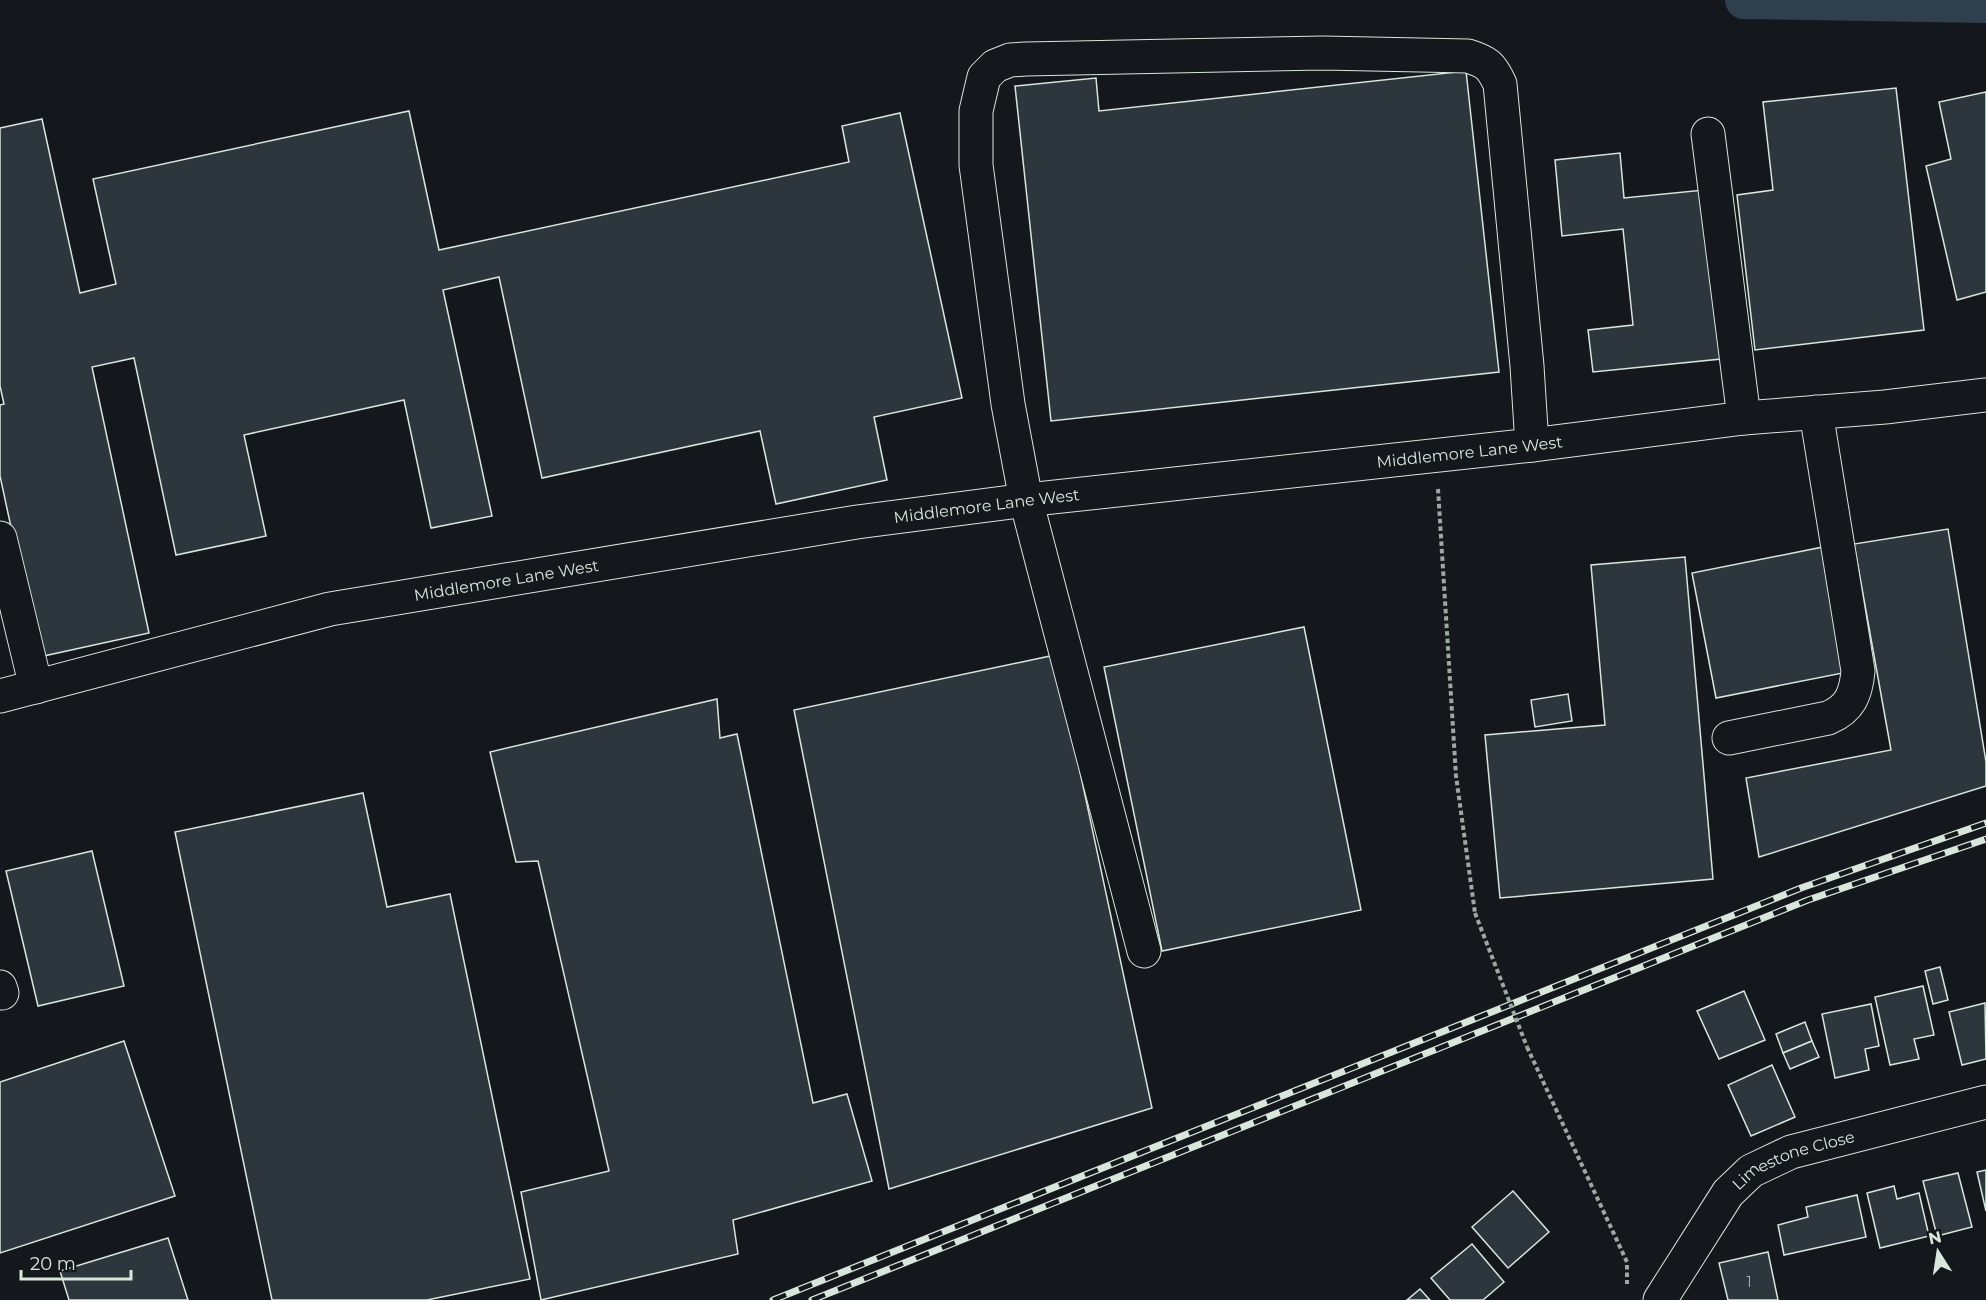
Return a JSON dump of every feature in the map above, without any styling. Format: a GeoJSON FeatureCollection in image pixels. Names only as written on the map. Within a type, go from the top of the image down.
{"type":"FeatureCollection","features":[{"type":"Feature","properties":{"kind":"street"},"geometry":{"type":"LineString","coordinates":[[1144,951],[1026,500],[1008,404],[976,165],[976,111],[984,77],[995,66],[1010,60],[1334,53],[1468,56],[1481,60],[1492,68],[1500,84],[1527,366],[1532,445]]}},
{"type":"Feature","properties":{"kind":"street"},"geometry":{"type":"LineString","coordinates":[[1708,134],[1744,418]]}},
{"type":"Feature","properties":{"kind":"street","name":"Middlemore Lane West"},"geometry":{"type":"LineString","coordinates":[[0,696],[330,609],[857,522],[1026,500],[1532,445],[1744,418],[1885,407],[1986,395]]}},
{"type":"Feature","properties":{"kind":"street"},"geometry":{"type":"LineString","coordinates":[[1730,738],[1834,715],[1851,700],[1857,684],[1858,671],[1816,412]]}},
{"type":"Feature","properties":{"kind":"street"},"geometry":{"type":"LineString","coordinates":[[0,538],[36,687]]}},
{"type":"Feature","properties":{"kind":"street"},"geometry":{"type":"LineString","coordinates":[[0,987],[2,993],[0,993]]}},
{"type":"Feature","properties":{"kind":"street","name":"Limestone Close"},"geometry":{"type":"LineString","coordinates":[[1660,1300],[1728,1193],[1751,1171],[1791,1152],[1986,1102]]}},
{"type":"Feature","properties":{"kind":"path"},"geometry":{"type":"LineString","coordinates":[[1436,455],[1456,776],[1475,913],[1527,1047],[1627,1262],[1627,1291]]}},
{"type":"Feature","properties":{"kind":"building"},"geometry":{"type":"Polygon","coordinates":[[[1466,71],[1499,372],[1051,421],[1015,86],[1096,78],[1099,111],[1466,71]]]}},
{"type":"Feature","properties":{"kind":"building"},"geometry":{"type":"Polygon","coordinates":[[[1896,88],[1924,330],[1755,350],[1737,195],[1773,190],[1763,102],[1896,88]]]}},
{"type":"Feature","properties":{"kind":"building"},"geometry":{"type":"Polygon","coordinates":[[[1986,92],[1986,292],[1957,300],[1926,166],[1951,159],[1939,102],[1986,92]]]}},
{"type":"Feature","properties":{"kind":"building"},"geometry":{"type":"Polygon","coordinates":[[[409,111],[439,250],[849,162],[842,126],[900,113],[962,398],[874,417],[887,480],[776,504],[760,431],[542,478],[499,277],[443,290],[492,516],[431,528],[404,400],[244,435],[266,536],[176,555],[134,358],[92,367],[149,633],[39,657],[0,476],[0,405],[4,404],[0,386],[0,128],[42,119],[80,293],[116,284],[93,179],[409,111]]]}},
{"type":"Feature","properties":{"kind":"building"},"geometry":{"type":"Polygon","coordinates":[[[1620,153],[1624,198],[1704,190],[1721,359],[1593,372],[1588,330],[1633,325],[1623,229],[1562,236],[1555,160],[1620,153]]]}},
{"type":"Feature","properties":{"kind":"building"},"geometry":{"type":"Polygon","coordinates":[[[1948,529],[1986,762],[1986,786],[1759,857],[1746,778],[1891,750],[1854,544],[1948,529]]]}},
{"type":"Feature","properties":{"kind":"building"},"geometry":{"type":"Polygon","coordinates":[[[1828,546],[1853,671],[1716,698],[1692,573],[1828,546]]]}},
{"type":"Feature","properties":{"kind":"building"},"geometry":{"type":"Polygon","coordinates":[[[1685,557],[1713,879],[1500,898],[1485,735],[1605,725],[1591,565],[1685,557]]]}},
{"type":"Feature","properties":{"kind":"building"},"geometry":{"type":"Polygon","coordinates":[[[1304,627],[1361,910],[1162,951],[1104,667],[1304,627]]]}},
{"type":"Feature","properties":{"kind":"building"},"geometry":{"type":"Polygon","coordinates":[[[1055,655],[1152,1108],[889,1189],[794,710],[1055,655]]]}},
{"type":"Feature","properties":{"kind":"building"},"geometry":{"type":"Polygon","coordinates":[[[1568,694],[1572,721],[1535,727],[1531,700],[1568,694]]]}},
{"type":"Feature","properties":{"kind":"building"},"geometry":{"type":"Polygon","coordinates":[[[717,699],[720,738],[737,734],[813,1103],[847,1094],[872,1181],[733,1220],[738,1254],[541,1300],[521,1192],[609,1171],[538,861],[516,862],[490,752],[717,699]]]}},
{"type":"Feature","properties":{"kind":"building"},"geometry":{"type":"Polygon","coordinates":[[[363,793],[387,907],[450,894],[530,1279],[427,1300],[272,1300],[175,832],[363,793]]]}},
{"type":"Feature","properties":{"kind":"building"},"geometry":{"type":"Polygon","coordinates":[[[92,851],[124,986],[38,1006],[6,871],[92,851]]]}},
{"type":"Feature","properties":{"kind":"building"},"geometry":{"type":"Polygon","coordinates":[[[1940,967],[1948,1000],[1933,1004],[1925,971],[1940,967]]]}},
{"type":"Feature","properties":{"kind":"building"},"geometry":{"type":"Polygon","coordinates":[[[1923,986],[1934,1035],[1914,1039],[1919,1059],[1890,1065],[1875,997],[1923,986]]]}},
{"type":"Feature","properties":{"kind":"building"},"geometry":{"type":"Polygon","coordinates":[[[1744,991],[1765,1040],[1719,1059],[1697,1011],[1744,991]]]}},
{"type":"Feature","properties":{"kind":"building"},"geometry":{"type":"Polygon","coordinates":[[[1985,1003],[1986,1059],[1962,1065],[1949,1012],[1985,1003]]]}},
{"type":"Feature","properties":{"kind":"building"},"geometry":{"type":"Polygon","coordinates":[[[1871,1004],[1879,1046],[1865,1049],[1869,1070],[1835,1078],[1822,1014],[1871,1004]]]}},
{"type":"Feature","properties":{"kind":"building"},"geometry":{"type":"Polygon","coordinates":[[[1805,1022],[1812,1041],[1783,1053],[1776,1034],[1805,1022]]]}},
{"type":"Feature","properties":{"kind":"building"},"geometry":{"type":"Polygon","coordinates":[[[124,1041],[175,1196],[0,1253],[0,1082],[124,1041]]]}},
{"type":"Feature","properties":{"kind":"building"},"geometry":{"type":"Polygon","coordinates":[[[1812,1041],[1819,1057],[1790,1069],[1783,1053],[1812,1041]]]}},
{"type":"Feature","properties":{"kind":"building"},"geometry":{"type":"Polygon","coordinates":[[[1772,1065],[1795,1117],[1751,1136],[1728,1085],[1772,1065]]]}},
{"type":"Feature","properties":{"kind":"building"},"geometry":{"type":"Polygon","coordinates":[[[1986,1170],[1986,1211],[1977,1172],[1986,1170]]]}},
{"type":"Feature","properties":{"kind":"building"},"geometry":{"type":"Polygon","coordinates":[[[1958,1173],[1972,1227],[1937,1236],[1923,1181],[1958,1173]]]}},
{"type":"Feature","properties":{"kind":"building"},"geometry":{"type":"Polygon","coordinates":[[[1894,1186],[1897,1199],[1919,1193],[1929,1236],[1880,1248],[1867,1193],[1894,1186]]]}},
{"type":"Feature","properties":{"kind":"building"},"geometry":{"type":"Polygon","coordinates":[[[1513,1191],[1549,1232],[1508,1268],[1472,1227],[1513,1191]]]}},
{"type":"Feature","properties":{"kind":"building"},"geometry":{"type":"Polygon","coordinates":[[[1857,1195],[1866,1237],[1784,1255],[1778,1225],[1808,1217],[1806,1207],[1857,1195]]]}},
{"type":"Feature","properties":{"kind":"building"},"geometry":{"type":"Polygon","coordinates":[[[168,1238],[188,1300],[69,1300],[60,1271],[168,1238]]]}},
{"type":"Feature","properties":{"kind":"building"},"geometry":{"type":"Polygon","coordinates":[[[1472,1244],[1504,1282],[1483,1300],[1450,1300],[1431,1278],[1472,1244]]]}},
{"type":"Feature","properties":{"kind":"building"},"geometry":{"type":"Polygon","coordinates":[[[1768,1252],[1778,1300],[1728,1300],[1719,1263],[1768,1252]]]}},
{"type":"Feature","properties":{"kind":"building"},"geometry":{"type":"Polygon","coordinates":[[[1420,1289],[1430,1300],[1407,1300],[1420,1289]]]}},
{"type":"Feature","properties":{"kind":"waterway"},"geometry":{"type":"LineString","coordinates":[[1744,0],[1986,4]]}},
{"type":"Feature","properties":{"kind":"railway"},"geometry":{"type":"LineString","coordinates":[[773,1300],[1801,888],[1986,823]]}},
{"type":"Feature","properties":{"kind":"railway"},"geometry":{"type":"LineString","coordinates":[[812,1300],[1808,900],[1986,839]]}}]}
